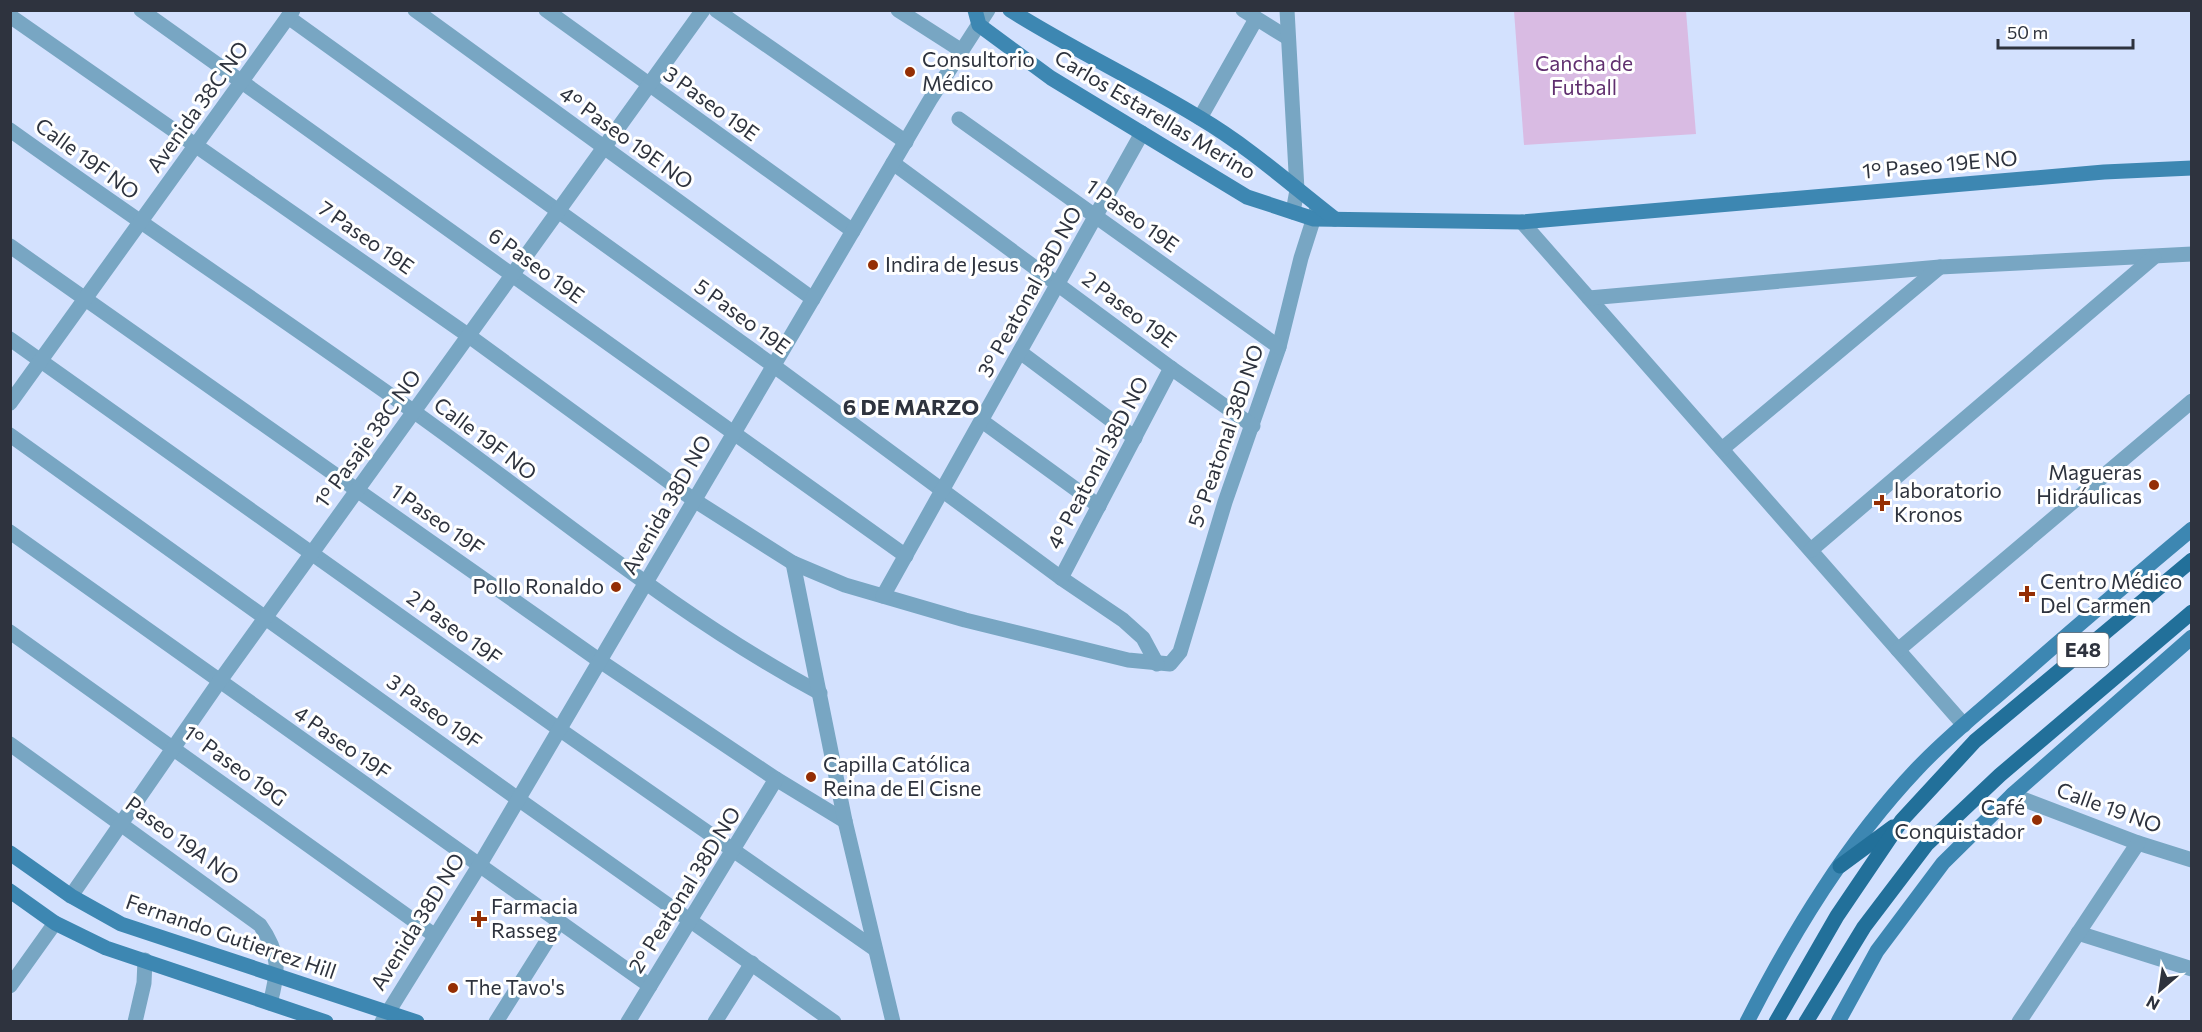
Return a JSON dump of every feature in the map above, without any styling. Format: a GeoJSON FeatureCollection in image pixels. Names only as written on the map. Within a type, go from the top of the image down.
{"type":"FeatureCollection","features":[{"type":"Feature","properties":{"kind":"main road","name":"E48"},"geometry":{"type":"LineString","coordinates":[[1778,1018],[1837,916],[1902,820],[1975,741],[2192,560]]}},
{"type":"Feature","properties":{"kind":"main road","name":"E48"},"geometry":{"type":"LineString","coordinates":[[1806,1022],[1864,927],[1928,844],[2000,775],[2192,612]]}},
{"type":"Feature","properties":{"kind":"main road"},"geometry":{"type":"LineString","coordinates":[[1840,866],[1902,820]]}},
{"type":"Feature","properties":{"kind":"street","name":"6 Paseo 19E"},"geometry":{"type":"LineString","coordinates":[[141,10],[906,556]]}},
{"type":"Feature","properties":{"kind":"street","name":"4° Paseo 19E NO"},"geometry":{"type":"LineString","coordinates":[[415,10],[813,299]]}},
{"type":"Feature","properties":{"kind":"street","name":"3 Paseo 19E"},"geometry":{"type":"LineString","coordinates":[[546,10],[853,231]]}},
{"type":"Feature","properties":{"kind":"street","name":"1° Pasaje 38C NO"},"geometry":{"type":"LineString","coordinates":[[70,896],[219,682],[703,10]]}},
{"type":"Feature","properties":{"kind":"street"},"geometry":{"type":"LineString","coordinates":[[716,10],[906,142]]}},
{"type":"Feature","properties":{"kind":"street"},"geometry":{"type":"LineString","coordinates":[[898,10],[962,51]]}},
{"type":"Feature","properties":{"kind":"street","name":"Avenida 38D NO"},"geometry":{"type":"LineString","coordinates":[[385,1017],[479,866],[893,163],[962,51],[977,18],[988,10]]}},
{"type":"Feature","properties":{"kind":"street","name":"Carlos Estarellas Merino"},"geometry":{"type":"LineString","coordinates":[[1010,10],[1200,118],[1271,166],[1297,190],[1316,212]]}},
{"type":"Feature","properties":{"kind":"street"},"geometry":{"type":"LineString","coordinates":[[1287,10],[1297,190],[1293,212]]}},
{"type":"Feature","properties":{"kind":"street","name":"Avenida 38C NO"},"geometry":{"type":"LineString","coordinates":[[10,403],[291,14]]}},
{"type":"Feature","properties":{"kind":"street","name":"5 Paseo 19E"},"geometry":{"type":"LineString","coordinates":[[291,14],[1061,578],[1123,620],[1143,638],[1157,664]]}},
{"type":"Feature","properties":{"kind":"street","name":"7 Paseo 19E"},"geometry":{"type":"LineString","coordinates":[[10,15],[469,336],[694,500],[793,563],[845,585],[883,596],[1023,634],[1128,660],[1157,664]]}},
{"type":"Feature","properties":{"kind":"street"},"geometry":{"type":"LineString","coordinates":[[1200,118],[1250,15],[1288,38]]}},
{"type":"Feature","properties":{"kind":"street","name":"Carlos Estarellas Merino"},"geometry":{"type":"LineString","coordinates":[[977,18],[1051,78],[1247,197],[1293,212],[1316,212],[1335,219],[1522,222],[1693,209]]}},
{"type":"Feature","properties":{"kind":"street","name":"1 Paseo 19E"},"geometry":{"type":"LineString","coordinates":[[959,119],[1279,347]]}},
{"type":"Feature","properties":{"kind":"street","name":"Calle 19F NO"},"geometry":{"type":"LineString","coordinates":[[10,130],[140,223],[414,412],[645,584],[781,672],[820,693]]}},
{"type":"Feature","properties":{"kind":"street","name":"3° Peatonal 38D NO"},"geometry":{"type":"LineString","coordinates":[[883,596],[1142,133]]}},
{"type":"Feature","properties":{"kind":"street","name":"2 Paseo 19E"},"geometry":{"type":"LineString","coordinates":[[893,163],[1253,426]]}},
{"type":"Feature","properties":{"kind":"street","name":"1° Paseo 19E NO"},"geometry":{"type":"LineString","coordinates":[[1693,209],[2104,172],[2192,168]]}},
{"type":"Feature","properties":{"kind":"street","name":"5° Peatonal 38D NO"},"geometry":{"type":"LineString","coordinates":[[1157,664],[1170,664],[1180,652],[1225,502],[1279,347],[1301,258],[1316,212]]}},
{"type":"Feature","properties":{"kind":"street"},"geometry":{"type":"LineString","coordinates":[[1522,222],[1964,725]]}},
{"type":"Feature","properties":{"kind":"street","name":"1 Paseo 19F"},"geometry":{"type":"LineString","coordinates":[[10,246],[600,661],[776,780],[845,821]]}},
{"type":"Feature","properties":{"kind":"street"},"geometry":{"type":"LineString","coordinates":[[1588,297],[1940,267],[2192,254]]}},
{"type":"Feature","properties":{"kind":"street"},"geometry":{"type":"LineString","coordinates":[[1811,550],[2154,257]]}},
{"type":"Feature","properties":{"kind":"street"},"geometry":{"type":"LineString","coordinates":[[1722,449],[1940,267]]}},
{"type":"Feature","properties":{"kind":"street","name":"2 Paseo 19F"},"geometry":{"type":"LineString","coordinates":[[10,339],[874,950]]}},
{"type":"Feature","properties":{"kind":"street"},"geometry":{"type":"LineString","coordinates":[[1020,352],[1135,438]]}},
{"type":"Feature","properties":{"kind":"street","name":"4° Peatonal 38D NO"},"geometry":{"type":"LineString","coordinates":[[1061,578],[1171,368]]}},
{"type":"Feature","properties":{"kind":"street"},"geometry":{"type":"LineString","coordinates":[[1898,650],[2192,401]]}},
{"type":"Feature","properties":{"kind":"street"},"geometry":{"type":"LineString","coordinates":[[982,421],[1099,506]]}},
{"type":"Feature","properties":{"kind":"street","name":"3 Paseo 19F"},"geometry":{"type":"LineString","coordinates":[[10,435],[834,1022]]}},
{"type":"Feature","properties":{"kind":"street","name":"E48"},"geometry":{"type":"LineString","coordinates":[[1747,1022],[1802,921],[1900,787],[1964,725],[2192,529]]}},
{"type":"Feature","properties":{"kind":"street","name":"4 Paseo 19F"},"geometry":{"type":"LineString","coordinates":[[10,532],[650,986]]}},
{"type":"Feature","properties":{"kind":"street"},"geometry":{"type":"LineString","coordinates":[[793,563],[845,821],[893,1022]]}},
{"type":"Feature","properties":{"kind":"street","name":"1° Paseo 19G"},"geometry":{"type":"LineString","coordinates":[[10,632],[434,935]]}},
{"type":"Feature","properties":{"kind":"street"},"geometry":{"type":"LineString","coordinates":[[1838,1022],[1877,951],[1944,863],[2012,795],[2192,637]]}},
{"type":"Feature","properties":{"kind":"street","name":"Paseo 19A NO"},"geometry":{"type":"LineString","coordinates":[[10,744],[260,925],[274,951],[278,977],[270,1003]]}},
{"type":"Feature","properties":{"kind":"street","name":"2° Peatonal 38D NO"},"geometry":{"type":"LineString","coordinates":[[628,1022],[776,780]]}},
{"type":"Feature","properties":{"kind":"street","name":"Calle 19 NO"},"geometry":{"type":"LineString","coordinates":[[2012,795],[2138,843],[2192,860]]}},
{"type":"Feature","properties":{"kind":"street"},"geometry":{"type":"LineString","coordinates":[[2019,1022],[2138,843]]}},
{"type":"Feature","properties":{"kind":"street","name":"Fernando Gutierrez Hill"},"geometry":{"type":"LineString","coordinates":[[10,853],[70,896],[121,924],[278,977],[385,1017],[417,1022]]}},
{"type":"Feature","properties":{"kind":"street"},"geometry":{"type":"LineString","coordinates":[[10,891],[56,923],[106,948],[326,1022]]}},
{"type":"Feature","properties":{"kind":"street"},"geometry":{"type":"LineString","coordinates":[[496,1022],[559,922]]}},
{"type":"Feature","properties":{"kind":"street"},"geometry":{"type":"LineString","coordinates":[[10,986],[56,923]]}},
{"type":"Feature","properties":{"kind":"street"},"geometry":{"type":"LineString","coordinates":[[2078,933],[2192,969]]}},
{"type":"Feature","properties":{"kind":"street"},"geometry":{"type":"LineString","coordinates":[[135,1022],[144,983],[145,960]]}},
{"type":"Feature","properties":{"kind":"street"},"geometry":{"type":"LineString","coordinates":[[715,1022],[752,963]]}},
{"type":"Feature","properties":{"kind":"green space","name":"Cancha de Futball"},"geometry":{"type":"Polygon","coordinates":[[[1514,11],[1686,11],[1696,134],[1524,145],[1514,11]]]}},
{"type":"Feature","properties":{"kind":"place","name":"Consultorio Médico"},"geometry":{"type":"Point","coordinates":[910,72]}},
{"type":"Feature","properties":{"kind":"place","name":"Indira de Jesus"},"geometry":{"type":"Point","coordinates":[873,265]}},
{"type":"Feature","properties":{"kind":"place","name":"Magueras Hidráulicas"},"geometry":{"type":"Point","coordinates":[2154,485]}},
{"type":"Feature","properties":{"kind":"place","name":"laboratorio Kronos"},"geometry":{"type":"Point","coordinates":[1882,503]}},
{"type":"Feature","properties":{"kind":"place","name":"Pollo Ronaldo"},"geometry":{"type":"Point","coordinates":[616,587]}},
{"type":"Feature","properties":{"kind":"place","name":"Centro Médico Del Carmen"},"geometry":{"type":"Point","coordinates":[2027,594]}},
{"type":"Feature","properties":{"kind":"place","name":"Capilla Católica Reina de El Cisne"},"geometry":{"type":"Point","coordinates":[811,777]}},
{"type":"Feature","properties":{"kind":"place","name":"Café Conquistador"},"geometry":{"type":"Point","coordinates":[2037,820]}},
{"type":"Feature","properties":{"kind":"place","name":"Farmacia Rasseg"},"geometry":{"type":"Point","coordinates":[479,919]}},
{"type":"Feature","properties":{"kind":"place","name":"The Tavo's"},"geometry":{"type":"Point","coordinates":[453,988]}},
{"type":"Feature","properties":{"kind":"district","name":"6 DE MARZO"},"geometry":{"type":"Point","coordinates":[911,407]}}]}
